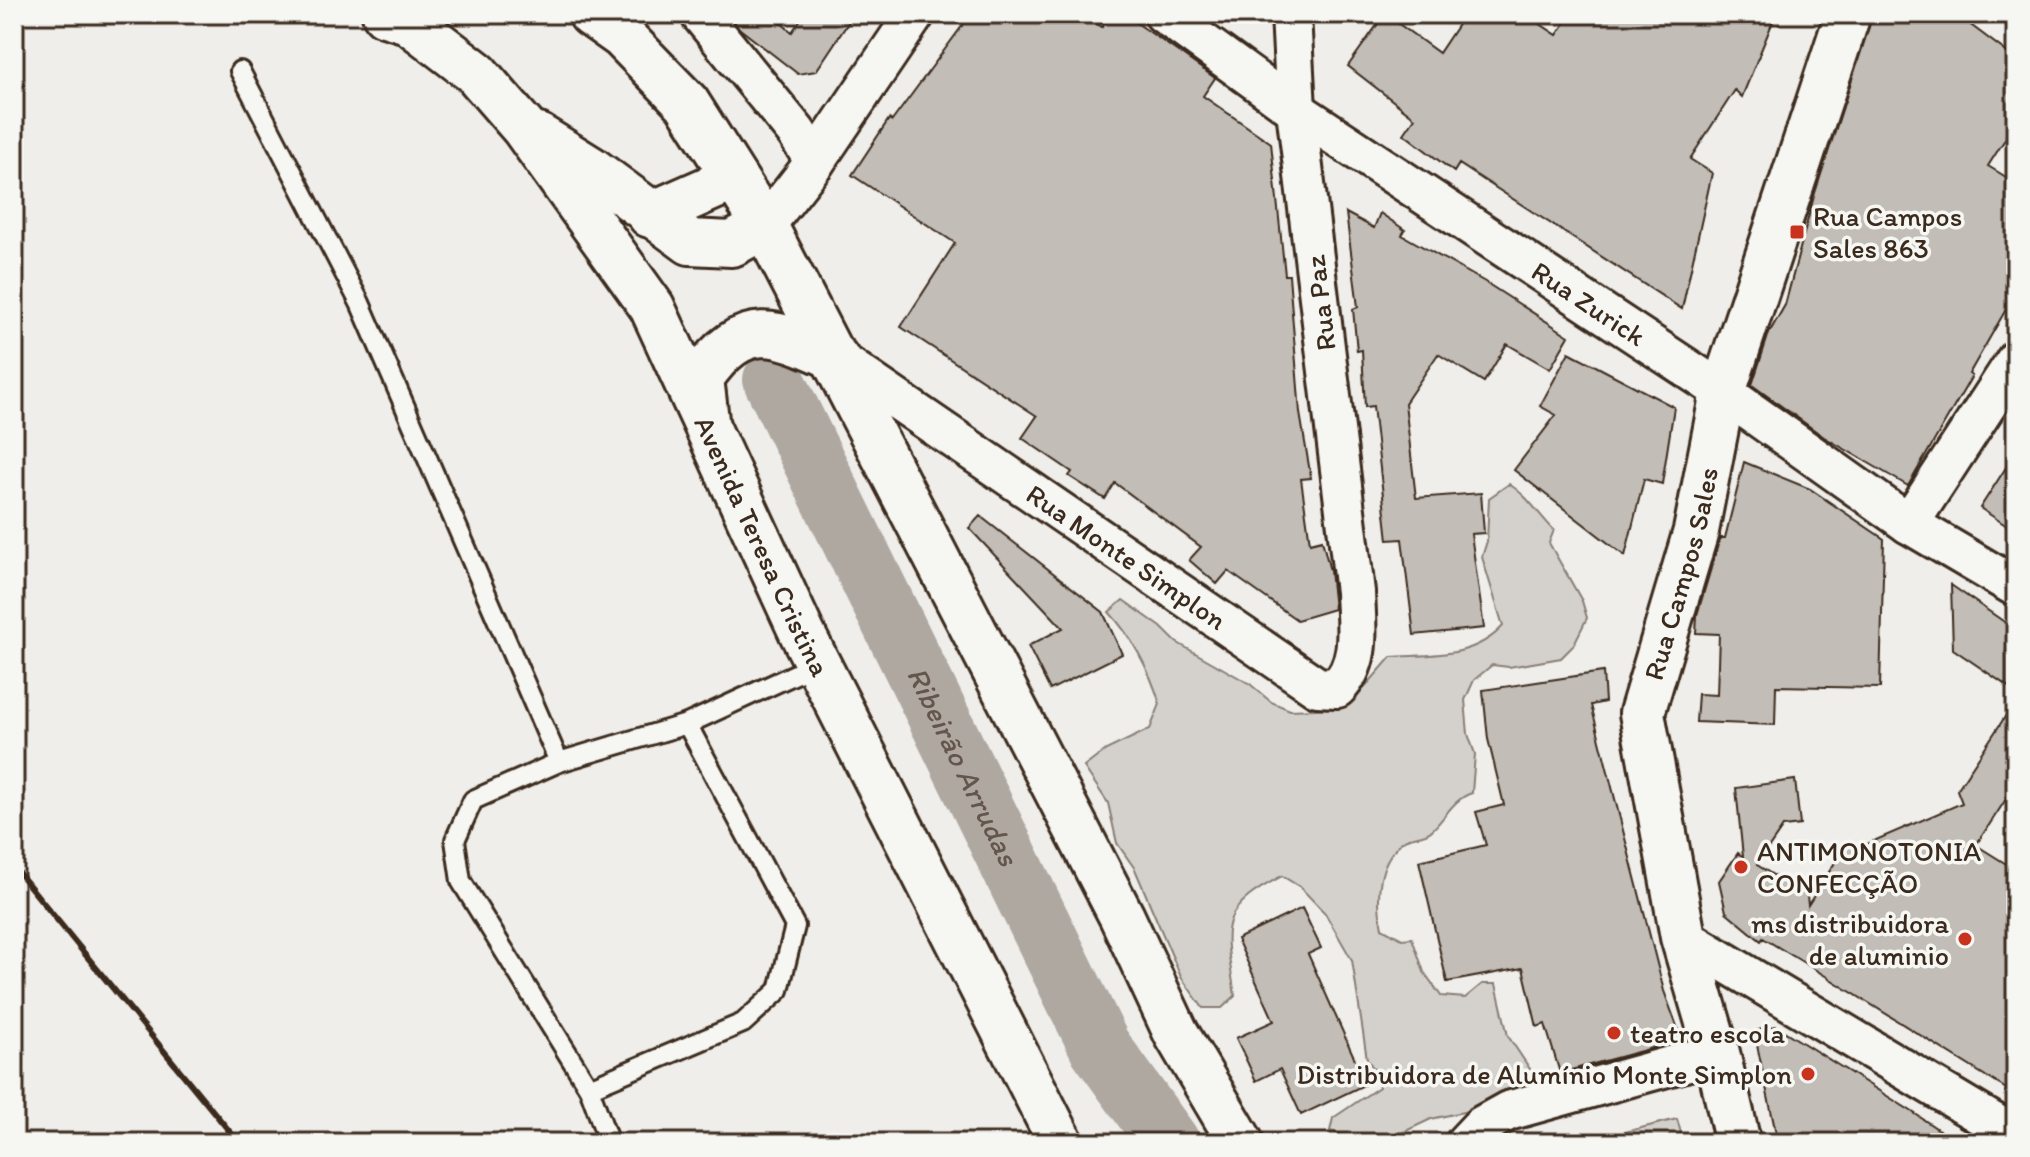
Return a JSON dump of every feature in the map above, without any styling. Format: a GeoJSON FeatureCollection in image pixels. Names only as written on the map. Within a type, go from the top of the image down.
{"type":"FeatureCollection","features":[{"type":"Feature","properties":{"kind":"main road","name":"Avenida Teresa Cristina"},"geometry":{"type":"LineString","coordinates":[[385,14],[408,21],[476,73],[523,127],[652,307],[817,664],[1061,1143]]}},
{"type":"Feature","properties":{"kind":"main road"},"geometry":{"type":"LineString","coordinates":[[591,14],[622,36],[687,103],[765,226],[836,358],[1122,917],[1176,1033],[1241,1143]]}},
{"type":"Feature","properties":{"kind":"main road","name":"Rua Campos Sales"},"geometry":{"type":"LineString","coordinates":[[1738,1143],[1717,1053],[1683,937],[1642,713],[1696,531],[1723,392],[1848,14]]}},
{"type":"Feature","properties":{"kind":"main road"},"geometry":{"type":"LineString","coordinates":[[523,127],[591,169],[690,242],[732,244],[765,226]]}},
{"type":"Feature","properties":{"kind":"main road"},"geometry":{"type":"LineString","coordinates":[[650,215],[734,178]]}},
{"type":"Feature","properties":{"kind":"main road"},"geometry":{"type":"LineString","coordinates":[[707,428],[701,378],[720,350],[751,333],[792,338],[836,358]]}},
{"type":"Feature","properties":{"kind":"street"},"geometry":{"type":"LineString","coordinates":[[700,14],[796,132],[815,162]]}},
{"type":"Feature","properties":{"kind":"street"},"geometry":{"type":"LineString","coordinates":[[765,226],[815,162],[915,14]]}},
{"type":"Feature","properties":{"kind":"street","name":"Rua Zurick"},"geometry":{"type":"LineString","coordinates":[[1164,14],[1296,110],[1723,392],[1909,524],[2016,587]]}},
{"type":"Feature","properties":{"kind":"street","name":"Rua Paz"},"geometry":{"type":"LineString","coordinates":[[1291,14],[1296,110],[1355,592]]}},
{"type":"Feature","properties":{"kind":"street","name":"Rua Monte Simplon"},"geometry":{"type":"LineString","coordinates":[[836,358],[1317,687],[1337,688],[1348,677],[1357,651],[1355,592]]}},
{"type":"Feature","properties":{"kind":"street"},"geometry":{"type":"LineString","coordinates":[[1909,524],[2016,360]]}},
{"type":"Feature","properties":{"kind":"street"},"geometry":{"type":"LineString","coordinates":[[1683,937],[2016,1136]]}},
{"type":"Feature","properties":{"kind":"street"},"geometry":{"type":"LineString","coordinates":[[1465,1143],[1481,1126],[1508,1111],[1717,1053]]}},
{"type":"Feature","properties":{"kind":"lane"},"geometry":{"type":"LineString","coordinates":[[240,71],[360,303],[559,762]]}},
{"type":"Feature","properties":{"kind":"lane"},"geometry":{"type":"LineString","coordinates":[[609,1143],[589,1088],[461,881],[455,840],[473,800],[559,762],[687,724],[817,664]]}},
{"type":"Feature","properties":{"kind":"lane"},"geometry":{"type":"LineString","coordinates":[[589,1088],[743,1023],[779,990],[795,926],[687,724]]}},
{"type":"Feature","properties":{"kind":"shaded area"},"geometry":{"type":"Polygon","coordinates":[[[1509,484],[1554,530],[1549,543],[1582,601],[1587,618],[1573,646],[1561,658],[1509,667],[1492,665],[1474,680],[1465,700],[1468,734],[1475,754],[1472,793],[1455,804],[1429,833],[1406,839],[1394,850],[1380,881],[1379,905],[1382,928],[1402,939],[1412,938],[1424,972],[1441,996],[1465,998],[1482,984],[1496,984],[1508,1036],[1530,1069],[1517,1092],[1477,1109],[1431,1119],[1387,1140],[1362,1141],[1330,1131],[1333,1118],[1379,1087],[1376,1072],[1367,1059],[1352,960],[1325,913],[1300,887],[1282,876],[1260,888],[1235,911],[1229,924],[1228,937],[1235,996],[1222,1008],[1203,1008],[1181,977],[1135,869],[1117,843],[1108,803],[1084,767],[1106,750],[1150,729],[1160,704],[1140,656],[1109,612],[1123,600],[1161,627],[1176,642],[1250,684],[1271,702],[1290,710],[1342,708],[1359,694],[1391,657],[1465,650],[1491,637],[1503,626],[1482,557],[1487,541],[1489,498],[1509,484]]]}},
{"type":"Feature","properties":{"kind":"shaded area"},"geometry":{"type":"Polygon","coordinates":[[[1677,1119],[1684,1143],[1581,1143],[1677,1119]]]}},
{"type":"Feature","properties":{"kind":"building"},"geometry":{"type":"Polygon","coordinates":[[[728,14],[770,14],[792,32],[804,14],[854,14],[816,71],[798,74],[740,29],[728,14]]]}},
{"type":"Feature","properties":{"kind":"building"},"geometry":{"type":"Polygon","coordinates":[[[971,14],[1082,14],[1102,27],[1110,14],[1124,14],[1215,78],[1203,96],[1271,143],[1285,275],[1289,275],[1300,413],[1311,478],[1301,479],[1310,543],[1322,540],[1330,571],[1334,609],[1297,620],[1228,571],[1217,584],[1189,560],[1201,547],[1115,483],[1105,499],[1069,476],[1072,472],[1022,438],[1037,416],[901,327],[955,243],[852,175],[889,119],[892,121],[971,14]]]}},
{"type":"Feature","properties":{"kind":"building"},"geometry":{"type":"Polygon","coordinates":[[[1385,14],[1439,53],[1465,14],[1525,14],[1557,35],[1571,14],[1776,14],[1742,97],[1735,90],[1690,159],[1712,173],[1682,309],[1459,164],[1454,172],[1404,134],[1415,118],[1348,66],[1385,14]]]}},
{"type":"Feature","properties":{"kind":"building"},"geometry":{"type":"Polygon","coordinates":[[[1873,14],[1956,14],[2016,59],[2016,122],[1988,166],[2016,183],[2016,292],[1969,374],[1972,376],[1908,486],[1824,437],[1752,385],[1769,333],[1785,305],[1814,196],[1873,14]]]}},
{"type":"Feature","properties":{"kind":"building"},"geometry":{"type":"Polygon","coordinates":[[[1346,213],[1374,228],[1380,213],[1405,230],[1402,235],[1485,282],[1569,336],[1550,369],[1507,344],[1484,382],[1438,354],[1405,403],[1416,498],[1481,493],[1484,533],[1471,534],[1484,628],[1414,635],[1402,539],[1388,540],[1373,406],[1365,407],[1362,350],[1357,351],[1353,309],[1358,307],[1346,213]]]}},
{"type":"Feature","properties":{"kind":"building"},"geometry":{"type":"Polygon","coordinates":[[[1569,352],[1674,407],[1662,484],[1644,479],[1625,556],[1514,470],[1556,415],[1540,406],[1569,352]]]}},
{"type":"Feature","properties":{"kind":"building"},"geometry":{"type":"Polygon","coordinates":[[[2016,452],[2016,532],[1980,508],[2016,452]]]}},
{"type":"Feature","properties":{"kind":"building"},"geometry":{"type":"Polygon","coordinates":[[[1744,462],[1810,489],[1884,539],[1880,688],[1776,686],[1775,725],[1696,722],[1698,694],[1717,695],[1719,634],[1696,633],[1697,615],[1720,538],[1725,538],[1744,462]]]}},
{"type":"Feature","properties":{"kind":"building"},"geometry":{"type":"Polygon","coordinates":[[[980,516],[1103,612],[1122,654],[1050,690],[1028,646],[1063,628],[969,528],[980,516]]]}},
{"type":"Feature","properties":{"kind":"building"},"geometry":{"type":"Polygon","coordinates":[[[1951,585],[2016,630],[2016,692],[1953,649],[1951,585]]]}},
{"type":"Feature","properties":{"kind":"building"},"geometry":{"type":"Polygon","coordinates":[[[1603,672],[1605,702],[1591,705],[1664,991],[1682,1040],[1560,1073],[1545,1024],[1537,1027],[1523,968],[1447,982],[1419,861],[1486,845],[1476,812],[1504,805],[1488,739],[1483,690],[1603,672]]]}},
{"type":"Feature","properties":{"kind":"building"},"geometry":{"type":"Polygon","coordinates":[[[2016,700],[2016,784],[1976,845],[2016,870],[2016,1095],[1763,938],[1761,941],[1726,912],[1719,881],[1738,853],[1743,857],[1736,788],[1795,780],[1800,825],[1783,827],[1757,865],[1807,896],[1808,905],[1848,842],[1860,847],[1962,803],[1957,790],[2016,700]]]}},
{"type":"Feature","properties":{"kind":"building"},"geometry":{"type":"Polygon","coordinates":[[[1302,908],[1321,948],[1308,954],[1366,1084],[1301,1115],[1280,1069],[1256,1081],[1236,1038],[1274,1021],[1237,939],[1302,908]]]}},
{"type":"Feature","properties":{"kind":"building","name":"Distribuidora de Alumínio Monte Simplon"},"geometry":{"type":"Polygon","coordinates":[[[1776,1026],[1958,1143],[1778,1143],[1754,1031],[1776,1026]]]}},
{"type":"Feature","properties":{"kind":"waterway","name":"Ribeirão Arrudas"},"geometry":{"type":"LineString","coordinates":[[774,380],[1100,1047],[1169,1143]]}},
{"type":"Feature","properties":{"kind":"railway"},"geometry":{"type":"LineString","coordinates":[[14,867],[239,1143]]}},
{"type":"Feature","properties":{"kind":"place","name":"Rua Campos Sales 863"},"geometry":{"type":"Point","coordinates":[1797,232]}},
{"type":"Feature","properties":{"kind":"place","name":"ANTIMONOTONIA CONFECÇÃO"},"geometry":{"type":"Point","coordinates":[1741,867]}},
{"type":"Feature","properties":{"kind":"place","name":"ms distribuidora de aluminio"},"geometry":{"type":"Point","coordinates":[1965,939]}},
{"type":"Feature","properties":{"kind":"place","name":"teatro escola"},"geometry":{"type":"Point","coordinates":[1614,1033]}},
{"type":"Feature","properties":{"kind":"place","name":"Distribuidora de Alumínio Monte Simplon"},"geometry":{"type":"Point","coordinates":[1808,1074]}}]}
